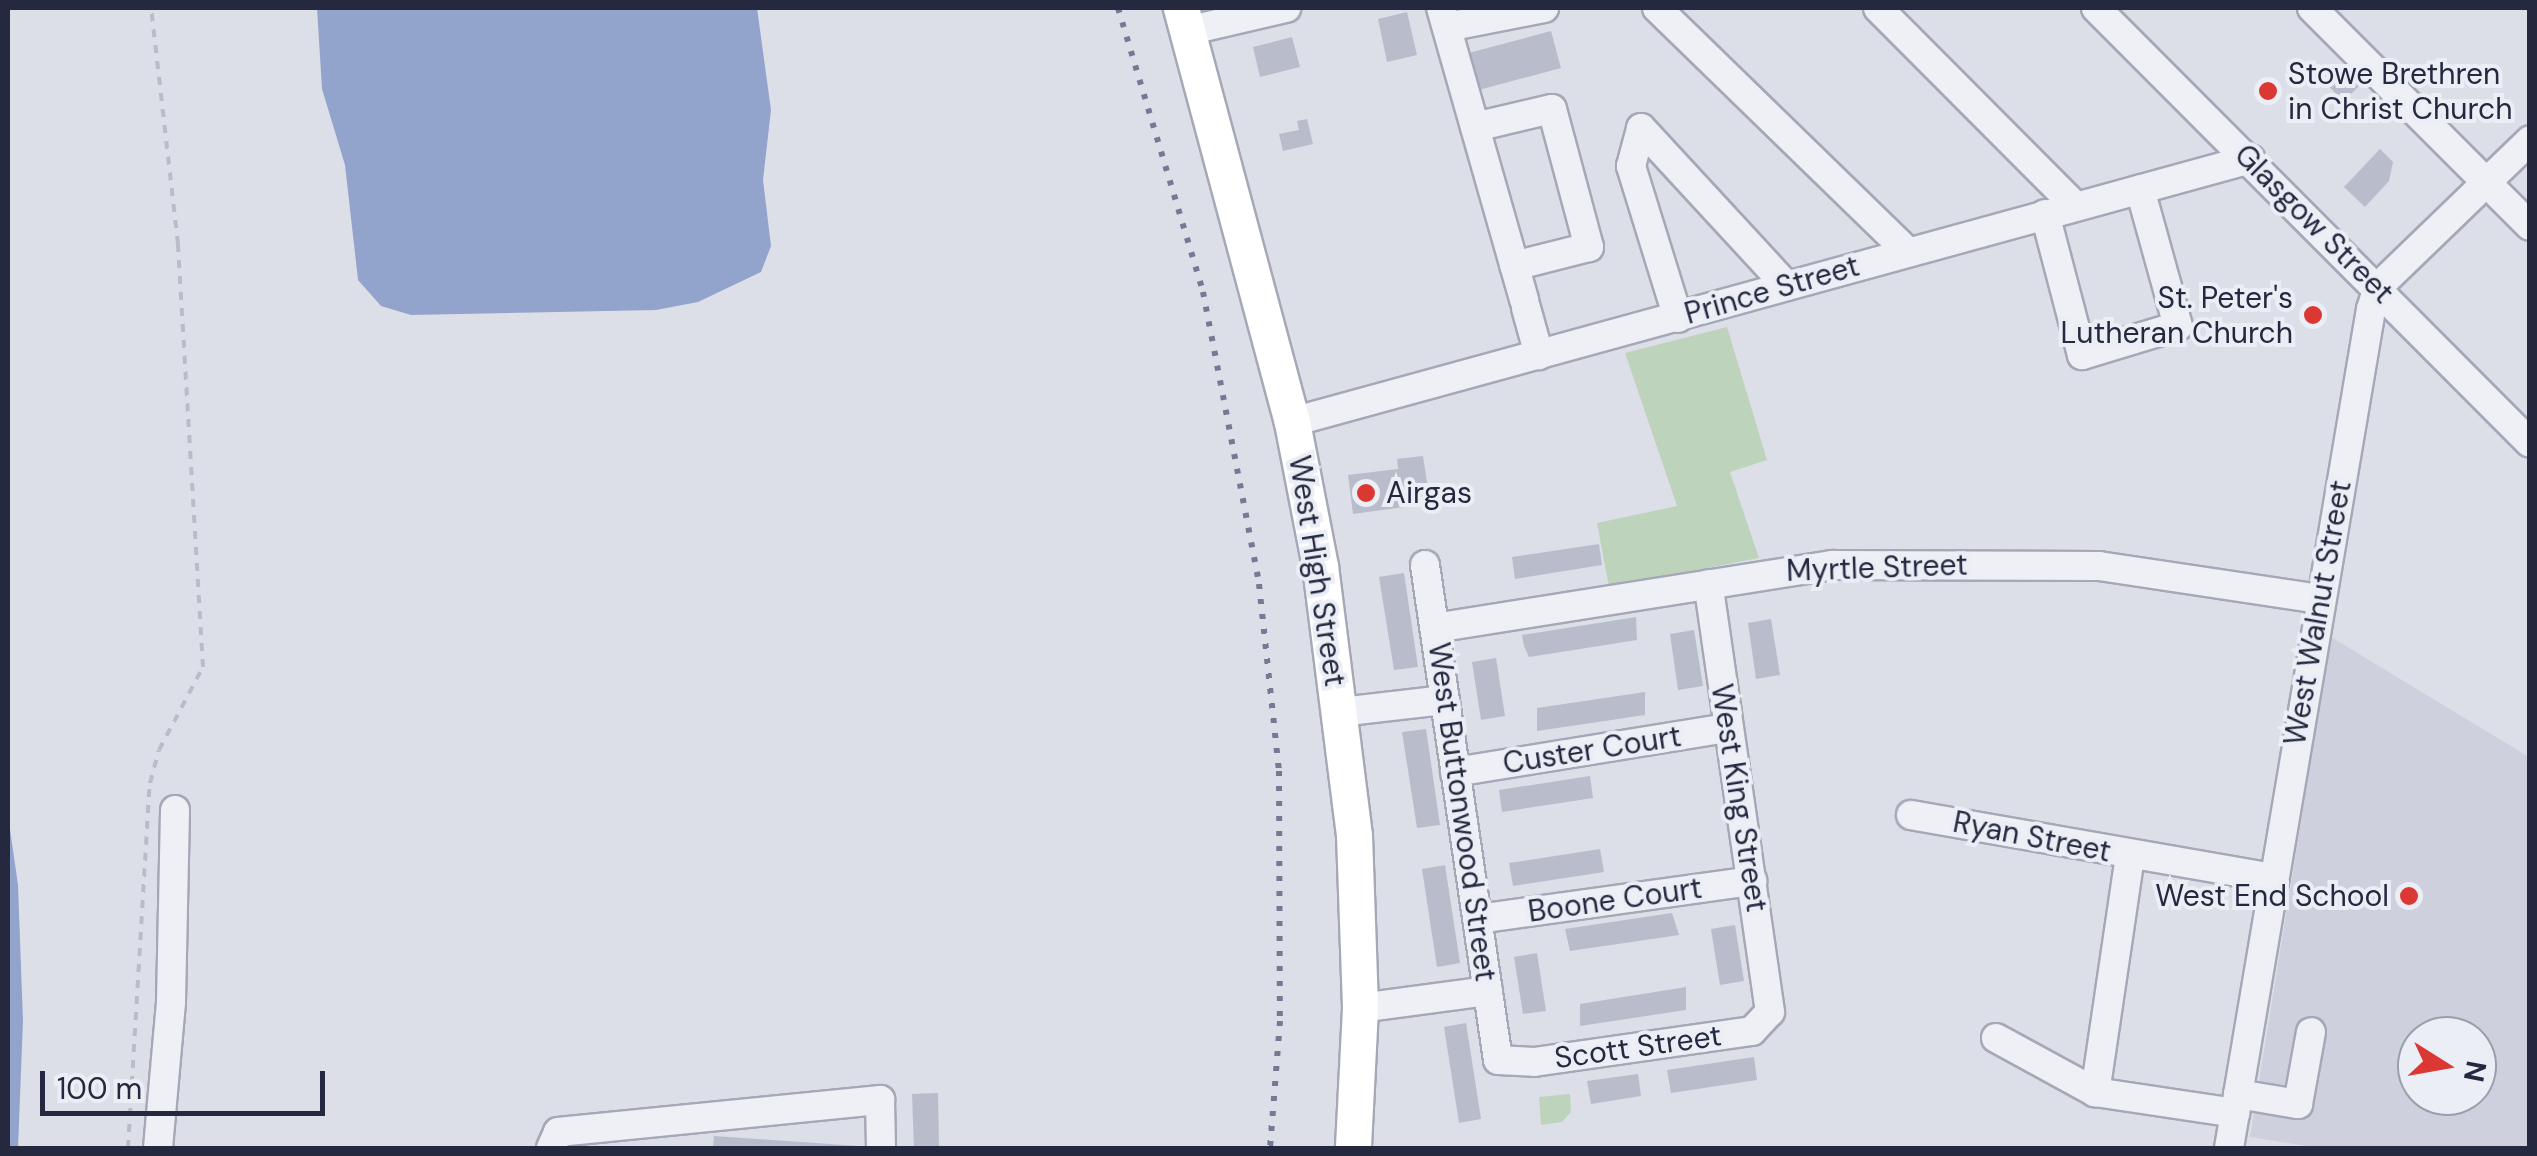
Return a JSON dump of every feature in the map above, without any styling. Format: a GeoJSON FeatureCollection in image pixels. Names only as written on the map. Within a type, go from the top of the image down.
{"type":"FeatureCollection","features":[{"type":"Feature","properties":{"kind":"main road","name":"West High Street"},"geometry":{"type":"LineString","coordinates":[[1184,19],[1292,422],[1340,712],[1354,835],[1360,1008],[1353,1148]]}},
{"type":"Feature","properties":{"kind":"street"},"geometry":{"type":"LineString","coordinates":[[1184,19],[1286,8]]}},
{"type":"Feature","properties":{"kind":"street"},"geometry":{"type":"LineString","coordinates":[[1539,355],[1444,17],[1544,8]]}},
{"type":"Feature","properties":{"kind":"street"},"geometry":{"type":"LineString","coordinates":[[1658,8],[1907,251]]}},
{"type":"Feature","properties":{"kind":"street"},"geometry":{"type":"LineString","coordinates":[[1878,8],[2075,206]]}},
{"type":"Feature","properties":{"kind":"street","name":"Glasgow Street"},"geometry":{"type":"LineString","coordinates":[[2096,8],[2252,160],[2530,443]]}},
{"type":"Feature","properties":{"kind":"street"},"geometry":{"type":"LineString","coordinates":[[2312,8],[2530,226]]}},
{"type":"Feature","properties":{"kind":"street"},"geometry":{"type":"LineString","coordinates":[[1475,128],[1552,109],[1589,247],[1514,266]]}},
{"type":"Feature","properties":{"kind":"street"},"geometry":{"type":"LineString","coordinates":[[1678,318],[1631,166],[1641,128],[1787,286]]}},
{"type":"Feature","properties":{"kind":"street"},"geometry":{"type":"LineString","coordinates":[[2378,288],[2530,140]]}},
{"type":"Feature","properties":{"kind":"street","name":"Prince Street"},"geometry":{"type":"LineString","coordinates":[[1292,422],[1678,318],[1907,251],[2252,160]]}},
{"type":"Feature","properties":{"kind":"street"},"geometry":{"type":"LineString","coordinates":[[2044,214],[2082,355],[2178,326],[2140,189]]}},
{"type":"Feature","properties":{"kind":"street","name":"West Walnut Street"},"geometry":{"type":"LineString","coordinates":[[2229,1148],[2271,878],[2378,288]]}},
{"type":"Feature","properties":{"kind":"street","name":"Myrtle Street"},"geometry":{"type":"LineString","coordinates":[[1435,628],[1832,565],[2041,563],[2321,598]]}},
{"type":"Feature","properties":{"kind":"street","name":"West Buttonwood Street"},"geometry":{"type":"LineString","coordinates":[[1424,564],[1498,1060]]}},
{"type":"Feature","properties":{"kind":"street","name":"West King Street"},"geometry":{"type":"LineString","coordinates":[[1708,584],[1770,1012]]}},
{"type":"Feature","properties":{"kind":"street"},"geometry":{"type":"LineString","coordinates":[[1340,712],[1444,700]]}},
{"type":"Feature","properties":{"kind":"street","name":"Custer Court"},"geometry":{"type":"LineString","coordinates":[[1456,772],[1728,728]]}},
{"type":"Feature","properties":{"kind":"street"},"geometry":{"type":"LineString","coordinates":[[158,1148],[172,1002],[175,810]]}},
{"type":"Feature","properties":{"kind":"street","name":"Ryan Street"},"geometry":{"type":"LineString","coordinates":[[1911,814],[2130,856],[2271,878]]}},
{"type":"Feature","properties":{"kind":"street"},"geometry":{"type":"LineString","coordinates":[[2095,1092],[2130,856]]}},
{"type":"Feature","properties":{"kind":"street","name":"Boone Court"},"geometry":{"type":"LineString","coordinates":[[1478,919],[1752,880]]}},
{"type":"Feature","properties":{"kind":"street"},"geometry":{"type":"LineString","coordinates":[[1360,1008],[1488,991]]}},
{"type":"Feature","properties":{"kind":"street","name":"Scott Street"},"geometry":{"type":"LineString","coordinates":[[1498,1060],[1534,1062],[1752,1031],[1770,1012]]}},
{"type":"Feature","properties":{"kind":"street"},"geometry":{"type":"LineString","coordinates":[[1996,1038],[2095,1092],[2298,1104],[2311,1032]]}},
{"type":"Feature","properties":{"kind":"street"},"geometry":{"type":"LineString","coordinates":[[552,1148],[558,1132],[880,1100],[882,1148]]}},
{"type":"Feature","properties":{"kind":"path"},"geometry":{"type":"LineString","coordinates":[[151,8],[178,244],[203,667]]}},
{"type":"Feature","properties":{"kind":"shaded area","name":"West End School"},"geometry":{"type":"Polygon","coordinates":[[[2331,637],[2529,757],[2529,1148],[2319,1148],[2250,1137],[2331,637]]]}},
{"type":"Feature","properties":{"kind":"green space"},"geometry":{"type":"Polygon","coordinates":[[[1727,327],[1767,460],[1730,472],[1759,558],[1609,587],[1597,523],[1677,506],[1625,353],[1727,327]]]}},
{"type":"Feature","properties":{"kind":"green space"},"geometry":{"type":"Polygon","coordinates":[[[1570,1094],[1571,1112],[1562,1122],[1541,1125],[1539,1097],[1570,1094]]]}},
{"type":"Feature","properties":{"kind":"water"},"geometry":{"type":"Polygon","coordinates":[[[317,8],[757,8],[771,110],[763,180],[771,246],[761,272],[698,302],[656,310],[411,315],[381,306],[358,280],[345,165],[322,89],[317,8]]]}},
{"type":"Feature","properties":{"kind":"water"},"geometry":{"type":"Polygon","coordinates":[[[8,815],[18,885],[23,1021],[18,1148],[8,1148],[8,815]]]}},
{"type":"Feature","properties":{"kind":"building"},"geometry":{"type":"Polygon","coordinates":[[[1407,12],[1417,55],[1387,62],[1378,19],[1407,12]]]}},
{"type":"Feature","properties":{"kind":"building"},"geometry":{"type":"Polygon","coordinates":[[[1551,31],[1561,68],[1475,91],[1465,54],[1551,31]]]}},
{"type":"Feature","properties":{"kind":"building"},"geometry":{"type":"Polygon","coordinates":[[[1292,37],[1300,67],[1260,77],[1253,47],[1292,37]]]}},
{"type":"Feature","properties":{"kind":"building"},"geometry":{"type":"Polygon","coordinates":[[[2346,68],[2361,84],[2343,102],[2328,85],[2346,68]]]}},
{"type":"Feature","properties":{"kind":"building"},"geometry":{"type":"Polygon","coordinates":[[[1307,119],[1313,144],[1283,151],[1279,134],[1299,130],[1297,121],[1307,119]]]}},
{"type":"Feature","properties":{"kind":"building"},"geometry":{"type":"Polygon","coordinates":[[[2380,149],[2393,162],[2389,181],[2365,207],[2344,187],[2380,149]]]}},
{"type":"Feature","properties":{"kind":"building"},"geometry":{"type":"Polygon","coordinates":[[[1423,456],[1430,502],[1411,505],[1410,490],[1401,491],[1404,507],[1353,514],[1348,475],[1398,469],[1397,459],[1423,456]]]}},
{"type":"Feature","properties":{"kind":"building"},"geometry":{"type":"Polygon","coordinates":[[[1599,544],[1602,565],[1515,579],[1512,557],[1599,544]]]}},
{"type":"Feature","properties":{"kind":"building"},"geometry":{"type":"Polygon","coordinates":[[[1404,573],[1418,667],[1394,670],[1379,577],[1404,573]]]}},
{"type":"Feature","properties":{"kind":"building"},"geometry":{"type":"Polygon","coordinates":[[[1636,617],[1637,640],[1529,657],[1524,646],[1522,635],[1636,617]]]}},
{"type":"Feature","properties":{"kind":"building"},"geometry":{"type":"Polygon","coordinates":[[[1771,619],[1780,675],[1756,679],[1748,623],[1771,619]]]}},
{"type":"Feature","properties":{"kind":"building"},"geometry":{"type":"Polygon","coordinates":[[[1694,630],[1703,686],[1678,690],[1670,634],[1694,630]]]}},
{"type":"Feature","properties":{"kind":"building"},"geometry":{"type":"Polygon","coordinates":[[[1496,658],[1505,716],[1481,720],[1472,662],[1496,658]]]}},
{"type":"Feature","properties":{"kind":"building"},"geometry":{"type":"Polygon","coordinates":[[[1645,692],[1645,715],[1537,731],[1537,708],[1645,692]]]}},
{"type":"Feature","properties":{"kind":"building"},"geometry":{"type":"Polygon","coordinates":[[[1426,729],[1440,825],[1417,828],[1402,732],[1426,729]]]}},
{"type":"Feature","properties":{"kind":"building"},"geometry":{"type":"Polygon","coordinates":[[[1590,776],[1593,798],[1502,812],[1499,790],[1590,776]]]}},
{"type":"Feature","properties":{"kind":"building"},"geometry":{"type":"Polygon","coordinates":[[[1600,849],[1604,872],[1513,886],[1509,863],[1600,849]]]}},
{"type":"Feature","properties":{"kind":"building"},"geometry":{"type":"Polygon","coordinates":[[[1445,865],[1460,963],[1437,967],[1422,869],[1445,865]]]}},
{"type":"Feature","properties":{"kind":"building"},"geometry":{"type":"Polygon","coordinates":[[[1672,913],[1679,935],[1570,951],[1565,929],[1672,913]]]}},
{"type":"Feature","properties":{"kind":"building"},"geometry":{"type":"Polygon","coordinates":[[[1735,925],[1744,981],[1720,985],[1711,929],[1735,925]]]}},
{"type":"Feature","properties":{"kind":"building"},"geometry":{"type":"Polygon","coordinates":[[[1537,953],[1546,1011],[1523,1014],[1514,957],[1537,953]]]}},
{"type":"Feature","properties":{"kind":"building"},"geometry":{"type":"Polygon","coordinates":[[[1686,987],[1686,1010],[1580,1026],[1580,1004],[1686,987]]]}},
{"type":"Feature","properties":{"kind":"building"},"geometry":{"type":"Polygon","coordinates":[[[1466,1023],[1481,1119],[1459,1123],[1444,1027],[1466,1023]]]}},
{"type":"Feature","properties":{"kind":"building"},"geometry":{"type":"Polygon","coordinates":[[[1754,1057],[1757,1080],[1671,1093],[1667,1070],[1754,1057]]]}},
{"type":"Feature","properties":{"kind":"building"},"geometry":{"type":"Polygon","coordinates":[[[1638,1074],[1641,1096],[1591,1104],[1587,1081],[1638,1074]]]}},
{"type":"Feature","properties":{"kind":"building"},"geometry":{"type":"Polygon","coordinates":[[[938,1093],[939,1148],[914,1148],[912,1094],[938,1093]]]}},
{"type":"Feature","properties":{"kind":"building"},"geometry":{"type":"Polygon","coordinates":[[[714,1136],[858,1146],[858,1148],[713,1148],[714,1136]]]}},
{"type":"Feature","properties":{"kind":"railway"},"geometry":{"type":"LineString","coordinates":[[1118,8],[1203,292],[1259,584],[1279,771],[1280,1021],[1270,1148]]}},
{"type":"Feature","properties":{"kind":"place","name":"Stowe Brethren in Christ Church"},"geometry":{"type":"Point","coordinates":[2268,91]}},
{"type":"Feature","properties":{"kind":"place","name":"St. Peter's Lutheran Church"},"geometry":{"type":"Point","coordinates":[2313,315]}},
{"type":"Feature","properties":{"kind":"place","name":"Airgas"},"geometry":{"type":"Point","coordinates":[1366,493]}},
{"type":"Feature","properties":{"kind":"place","name":"West End School"},"geometry":{"type":"Point","coordinates":[2409,896]}}]}
